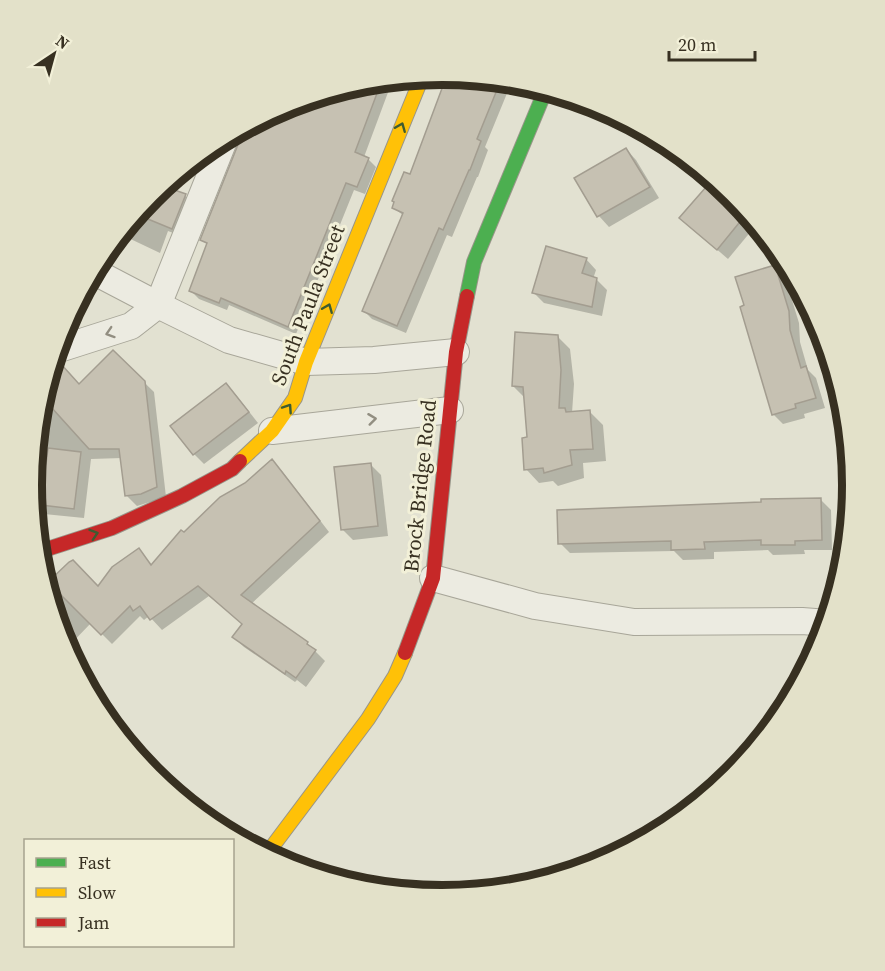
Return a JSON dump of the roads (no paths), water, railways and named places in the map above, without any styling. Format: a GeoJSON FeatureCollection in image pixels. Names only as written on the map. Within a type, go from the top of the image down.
{"type":"FeatureCollection","features":[{"type":"Feature","properties":{"kind":"street","name":"South Paula Street"},"geometry":{"type":"LineString","coordinates":[[47,549],[112,528],[182,496],[232,469],[272,431],[295,398],[306,363],[418,86]]}},
{"type":"Feature","properties":{"kind":"street","name":"Brock Bridge Road"},"geometry":{"type":"LineString","coordinates":[[271,848],[368,719],[395,676],[412,637],[433,578],[456,352],[474,262],[543,98]]}},
{"type":"Feature","properties":{"kind":"street"},"geometry":{"type":"LineString","coordinates":[[67,347],[130,326],[158,305],[219,153]]}},
{"type":"Feature","properties":{"kind":"street"},"geometry":{"type":"LineString","coordinates":[[102,276],[229,340],[306,363],[374,360],[456,352]]}},
{"type":"Feature","properties":{"kind":"street"},"geometry":{"type":"LineString","coordinates":[[272,431],[450,410]]}},
{"type":"Feature","properties":{"kind":"street"},"geometry":{"type":"LineString","coordinates":[[433,578],[535,606],[634,622],[819,622]]}}]}
